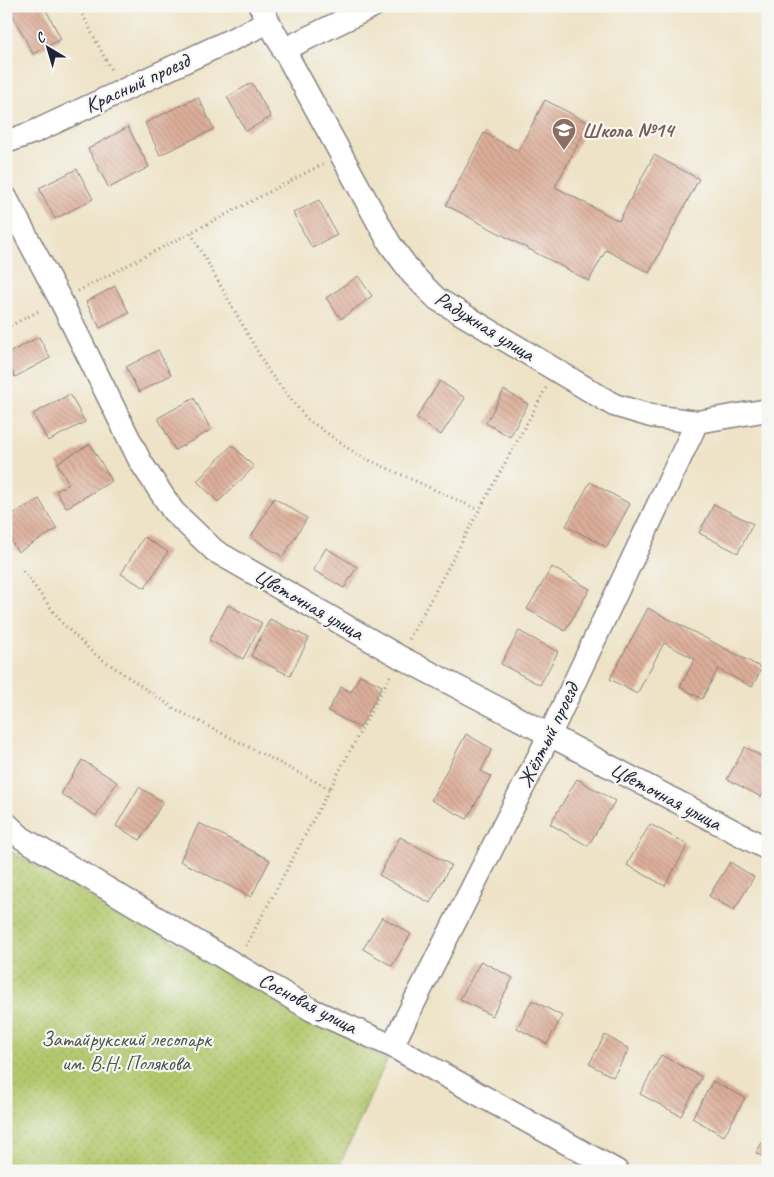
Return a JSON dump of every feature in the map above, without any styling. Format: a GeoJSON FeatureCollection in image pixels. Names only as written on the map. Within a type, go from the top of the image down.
{"type":"FeatureCollection","features":[{"type":"Feature","properties":{"kind":"street"},"geometry":{"type":"LineString","coordinates":[[283,50],[373,6]]}},
{"type":"Feature","properties":{"kind":"street","name":"Красный проезд"},"geometry":{"type":"LineString","coordinates":[[6,142],[34,132],[122,91],[264,14]]}},
{"type":"Feature","properties":{"kind":"street","name":"Радужная улица"},"geometry":{"type":"LineString","coordinates":[[264,14],[390,244],[413,275],[437,299],[614,405],[651,416],[697,422],[768,410]]}},
{"type":"Feature","properties":{"kind":"street","name":"Цветочная улица"},"geometry":{"type":"LineString","coordinates":[[6,198],[61,300],[140,460],[173,511],[216,551],[400,657],[768,849]]}},
{"type":"Feature","properties":{"kind":"street","name":"Жёлтый проезд"},"geometry":{"type":"LineString","coordinates":[[392,1046],[550,734],[697,422]]}},
{"type":"Feature","properties":{"kind":"street","name":"Сосновая улица"},"geometry":{"type":"LineString","coordinates":[[6,823],[22,838],[312,1010],[392,1046],[617,1171]]}},
{"type":"Feature","properties":{"kind":"path"},"geometry":{"type":"LineString","coordinates":[[78,6],[122,91]]}},
{"type":"Feature","properties":{"kind":"path"},"geometry":{"type":"LineString","coordinates":[[6,328],[341,155]]}},
{"type":"Feature","properties":{"kind":"path"},"geometry":{"type":"LineString","coordinates":[[191,233],[269,372],[306,418],[356,454],[479,510]]}},
{"type":"Feature","properties":{"kind":"path"},"geometry":{"type":"LineString","coordinates":[[236,965],[479,510],[556,370]]}},
{"type":"Feature","properties":{"kind":"path"},"geometry":{"type":"LineString","coordinates":[[23,571],[62,623],[93,652],[175,709],[330,789]]}},
{"type":"Feature","properties":{"kind":"green space","name":"Затайрукский лесопарк им. В.Н. Полякова"},"geometry":{"type":"Polygon","coordinates":[[[6,849],[387,1060],[337,1171],[6,1171],[6,849]]]}},
{"type":"Feature","properties":{"kind":"building"},"geometry":{"type":"Polygon","coordinates":[[[22,6],[44,6],[61,39],[33,54],[11,12],[22,6]]]}},
{"type":"Feature","properties":{"kind":"building"},"geometry":{"type":"Polygon","coordinates":[[[252,83],[271,117],[246,131],[227,97],[252,83]]]}},
{"type":"Feature","properties":{"kind":"building"},"geometry":{"type":"Polygon","coordinates":[[[198,97],[214,129],[160,155],[145,123],[198,97]]]}},
{"type":"Feature","properties":{"kind":"building"},"geometry":{"type":"Polygon","coordinates":[[[545,100],[589,123],[555,187],[619,221],[654,155],[699,179],[649,273],[606,250],[589,281],[446,205],[484,133],[518,151],[545,100]]]}},
{"type":"Feature","properties":{"kind":"building"},"geometry":{"type":"Polygon","coordinates":[[[128,127],[149,167],[109,188],[88,149],[128,127]]]}},
{"type":"Feature","properties":{"kind":"building"},"geometry":{"type":"Polygon","coordinates":[[[77,169],[93,199],[55,219],[39,188],[77,169]]]}},
{"type":"Feature","properties":{"kind":"building"},"geometry":{"type":"Polygon","coordinates":[[[319,200],[337,235],[312,248],[293,213],[319,200]]]}},
{"type":"Feature","properties":{"kind":"building"},"geometry":{"type":"Polygon","coordinates":[[[358,276],[372,296],[341,319],[326,298],[358,276]]]}},
{"type":"Feature","properties":{"kind":"building"},"geometry":{"type":"Polygon","coordinates":[[[115,286],[129,313],[100,328],[86,302],[115,286]]]}},
{"type":"Feature","properties":{"kind":"building"},"geometry":{"type":"Polygon","coordinates":[[[39,337],[50,358],[15,377],[6,359],[6,354],[39,337]]]}},
{"type":"Feature","properties":{"kind":"building"},"geometry":{"type":"Polygon","coordinates":[[[158,350],[171,375],[139,392],[126,367],[158,350]]]}},
{"type":"Feature","properties":{"kind":"building"},"geometry":{"type":"Polygon","coordinates":[[[440,381],[465,398],[441,435],[416,418],[440,381]]]}},
{"type":"Feature","properties":{"kind":"building"},"geometry":{"type":"Polygon","coordinates":[[[504,390],[528,404],[510,437],[486,423],[504,390]]]}},
{"type":"Feature","properties":{"kind":"building"},"geometry":{"type":"Polygon","coordinates":[[[70,394],[85,422],[48,441],[33,414],[70,394]]]}},
{"type":"Feature","properties":{"kind":"building"},"geometry":{"type":"Polygon","coordinates":[[[194,398],[211,430],[175,450],[158,418],[194,398]]]}},
{"type":"Feature","properties":{"kind":"building"},"geometry":{"type":"Polygon","coordinates":[[[90,444],[112,481],[66,508],[56,491],[69,484],[57,463],[90,444]]]}},
{"type":"Feature","properties":{"kind":"building"},"geometry":{"type":"Polygon","coordinates":[[[232,445],[254,467],[218,502],[197,481],[232,445]]]}},
{"type":"Feature","properties":{"kind":"building"},"geometry":{"type":"Polygon","coordinates":[[[590,482],[630,504],[607,547],[566,526],[590,482]]]}},
{"type":"Feature","properties":{"kind":"building"},"geometry":{"type":"Polygon","coordinates":[[[274,498],[307,518],[283,557],[251,537],[274,498]]]}},
{"type":"Feature","properties":{"kind":"building"},"geometry":{"type":"Polygon","coordinates":[[[39,499],[57,529],[18,552],[6,532],[6,518],[39,499]]]}},
{"type":"Feature","properties":{"kind":"building"},"geometry":{"type":"Polygon","coordinates":[[[714,504],[753,524],[738,553],[699,533],[714,504]]]}},
{"type":"Feature","properties":{"kind":"building"},"geometry":{"type":"Polygon","coordinates":[[[144,537],[168,552],[145,588],[121,574],[144,537]]]}},
{"type":"Feature","properties":{"kind":"building"},"geometry":{"type":"Polygon","coordinates":[[[326,548],[357,567],[344,588],[313,570],[326,548]]]}},
{"type":"Feature","properties":{"kind":"building"},"geometry":{"type":"Polygon","coordinates":[[[552,567],[590,589],[565,631],[527,609],[552,567]]]}},
{"type":"Feature","properties":{"kind":"building"},"geometry":{"type":"Polygon","coordinates":[[[228,605],[262,623],[243,659],[209,640],[228,605]]]}},
{"type":"Feature","properties":{"kind":"building"},"geometry":{"type":"Polygon","coordinates":[[[648,608],[762,668],[752,687],[718,669],[702,699],[680,687],[695,659],[664,643],[637,694],[610,679],[648,608]]]}},
{"type":"Feature","properties":{"kind":"building"},"geometry":{"type":"Polygon","coordinates":[[[270,619],[309,638],[290,676],[251,656],[270,619]]]}},
{"type":"Feature","properties":{"kind":"building"},"geometry":{"type":"Polygon","coordinates":[[[519,631],[558,652],[540,685],[501,664],[519,631]]]}},
{"type":"Feature","properties":{"kind":"building"},"geometry":{"type":"Polygon","coordinates":[[[360,675],[382,686],[360,728],[328,711],[341,687],[351,692],[360,675]]]}},
{"type":"Feature","properties":{"kind":"building"},"geometry":{"type":"Polygon","coordinates":[[[466,734],[492,749],[481,771],[491,776],[467,819],[431,800],[466,734]]]}},
{"type":"Feature","properties":{"kind":"building"},"geometry":{"type":"Polygon","coordinates":[[[745,747],[768,760],[768,783],[761,797],[727,779],[745,747]]]}},
{"type":"Feature","properties":{"kind":"building"},"geometry":{"type":"Polygon","coordinates":[[[82,760],[117,782],[96,816],[61,794],[82,760]]]}},
{"type":"Feature","properties":{"kind":"building"},"geometry":{"type":"Polygon","coordinates":[[[577,779],[615,801],[588,846],[550,824],[577,779]]]}},
{"type":"Feature","properties":{"kind":"building"},"geometry":{"type":"Polygon","coordinates":[[[139,787],[163,802],[140,840],[116,826],[139,787]]]}},
{"type":"Feature","properties":{"kind":"building"},"geometry":{"type":"Polygon","coordinates":[[[199,823],[270,860],[251,897],[180,861],[199,823]]]}},
{"type":"Feature","properties":{"kind":"building"},"geometry":{"type":"Polygon","coordinates":[[[650,824],[688,845],[665,886],[627,865],[650,824]]]}},
{"type":"Feature","properties":{"kind":"building"},"geometry":{"type":"Polygon","coordinates":[[[400,837],[451,865],[430,903],[379,875],[400,837]]]}},
{"type":"Feature","properties":{"kind":"building"},"geometry":{"type":"Polygon","coordinates":[[[730,862],[754,877],[734,910],[709,896],[730,862]]]}},
{"type":"Feature","properties":{"kind":"building"},"geometry":{"type":"Polygon","coordinates":[[[382,917],[411,934],[392,966],[363,949],[382,917]]]}},
{"type":"Feature","properties":{"kind":"building"},"geometry":{"type":"Polygon","coordinates":[[[481,961],[513,978],[492,1016],[460,999],[481,961]]]}},
{"type":"Feature","properties":{"kind":"building"},"geometry":{"type":"Polygon","coordinates":[[[532,1000],[562,1016],[547,1044],[517,1028],[532,1000]]]}},
{"type":"Feature","properties":{"kind":"building"},"geometry":{"type":"Polygon","coordinates":[[[605,1035],[629,1049],[613,1077],[589,1064],[605,1035]]]}},
{"type":"Feature","properties":{"kind":"building"},"geometry":{"type":"Polygon","coordinates":[[[661,1055],[702,1077],[681,1116],[640,1094],[661,1055]]]}},
{"type":"Feature","properties":{"kind":"building"},"geometry":{"type":"Polygon","coordinates":[[[713,1081],[745,1098],[724,1136],[692,1118],[713,1081]]]}},
{"type":"Feature","properties":{"kind":"building"},"geometry":{"type":"Polygon","coordinates":[[[768,1132],[768,1159],[756,1153],[768,1132]]]}},
{"type":"Feature","properties":{"kind":"place","name":"Школа №14"},"geometry":{"type":"Point","coordinates":[564,151]}}]}
